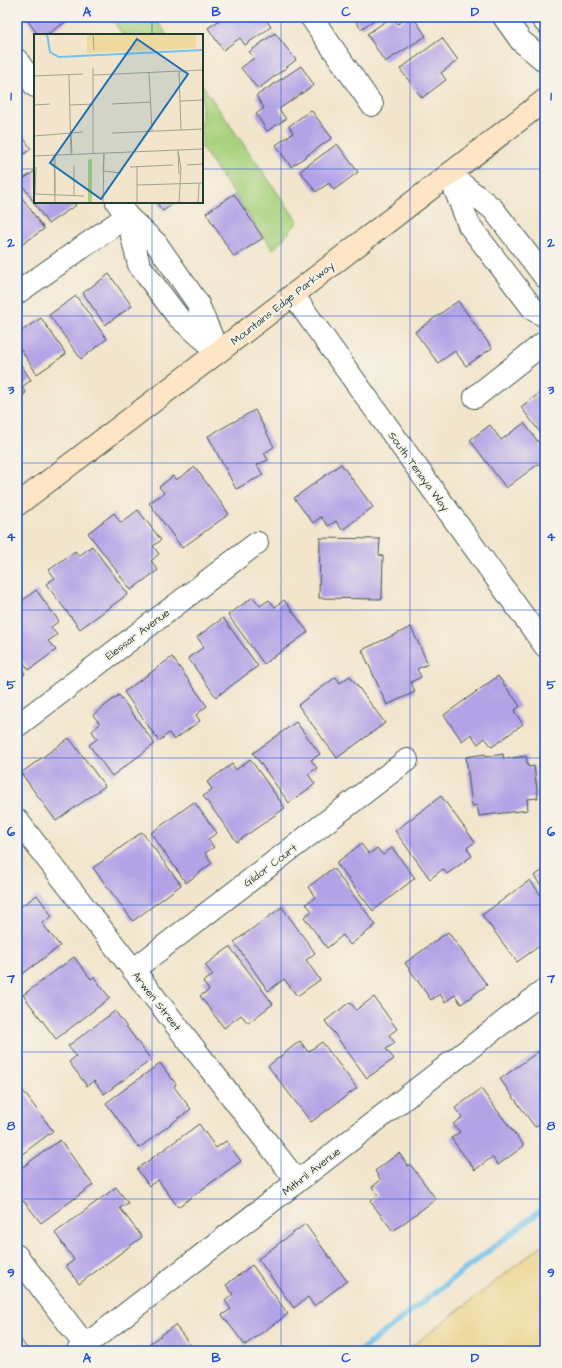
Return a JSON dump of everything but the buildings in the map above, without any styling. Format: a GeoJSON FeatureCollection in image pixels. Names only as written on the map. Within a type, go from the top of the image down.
{"type":"FeatureCollection","features":[{"type":"Feature","properties":{"kind":"street"},"geometry":{"type":"LineString","coordinates":[[311,17],[372,105]]}},
{"type":"Feature","properties":{"kind":"street"},"geometry":{"type":"LineString","coordinates":[[504,17],[520,41],[545,61]]}},
{"type":"Feature","properties":{"kind":"street"},"geometry":{"type":"LineString","coordinates":[[542,17],[545,22]]}},
{"type":"Feature","properties":{"kind":"street"},"geometry":{"type":"LineString","coordinates":[[17,60],[34,85]]}},
{"type":"Feature","properties":{"kind":"street","name":"Mountains Edge Parkway"},"geometry":{"type":"LineString","coordinates":[[17,505],[293,295],[545,100]]}},
{"type":"Feature","properties":{"kind":"street"},"geometry":{"type":"LineString","coordinates":[[449,174],[493,209],[545,277]]}},
{"type":"Feature","properties":{"kind":"street"},"geometry":{"type":"LineString","coordinates":[[449,174],[469,225],[534,310],[545,316]]}},
{"type":"Feature","properties":{"kind":"street"},"geometry":{"type":"LineString","coordinates":[[17,293],[122,209],[156,243],[197,302],[218,352]]}},
{"type":"Feature","properties":{"kind":"street","name":"South Tenaya Way"},"geometry":{"type":"LineString","coordinates":[[293,295],[545,646]]}},
{"type":"Feature","properties":{"kind":"street"},"geometry":{"type":"LineString","coordinates":[[475,397],[545,342]]}},
{"type":"Feature","properties":{"kind":"street","name":"Elessar Avenue"},"geometry":{"type":"LineString","coordinates":[[17,726],[257,543]]}},
{"type":"Feature","properties":{"kind":"street","name":"Gildor Court"},"geometry":{"type":"LineString","coordinates":[[133,970],[407,760]]}},
{"type":"Feature","properties":{"kind":"street","name":"Arwen Street"},"geometry":{"type":"LineString","coordinates":[[17,820],[297,1182]]}},
{"type":"Feature","properties":{"kind":"street","name":"Mithril Avenue"},"geometry":{"type":"LineString","coordinates":[[81,1348],[545,990]]}},
{"type":"Feature","properties":{"kind":"street"},"geometry":{"type":"LineString","coordinates":[[17,1256],[81,1348]]}},
{"type":"Feature","properties":{"kind":"green space"},"geometry":{"type":"Polygon","coordinates":[[[110,17],[155,17],[166,34],[122,34],[110,17]]]}},
{"type":"Feature","properties":{"kind":"green space"},"geometry":{"type":"Polygon","coordinates":[[[203,86],[298,222],[273,250],[203,149],[203,86]]]}},
{"type":"Feature","properties":{"kind":"sand"},"geometry":{"type":"Polygon","coordinates":[[[545,1243],[545,1351],[406,1351],[545,1243]]]}},
{"type":"Feature","properties":{"kind":"waterway"},"geometry":{"type":"LineString","coordinates":[[360,1351],[545,1207]]}}]}
